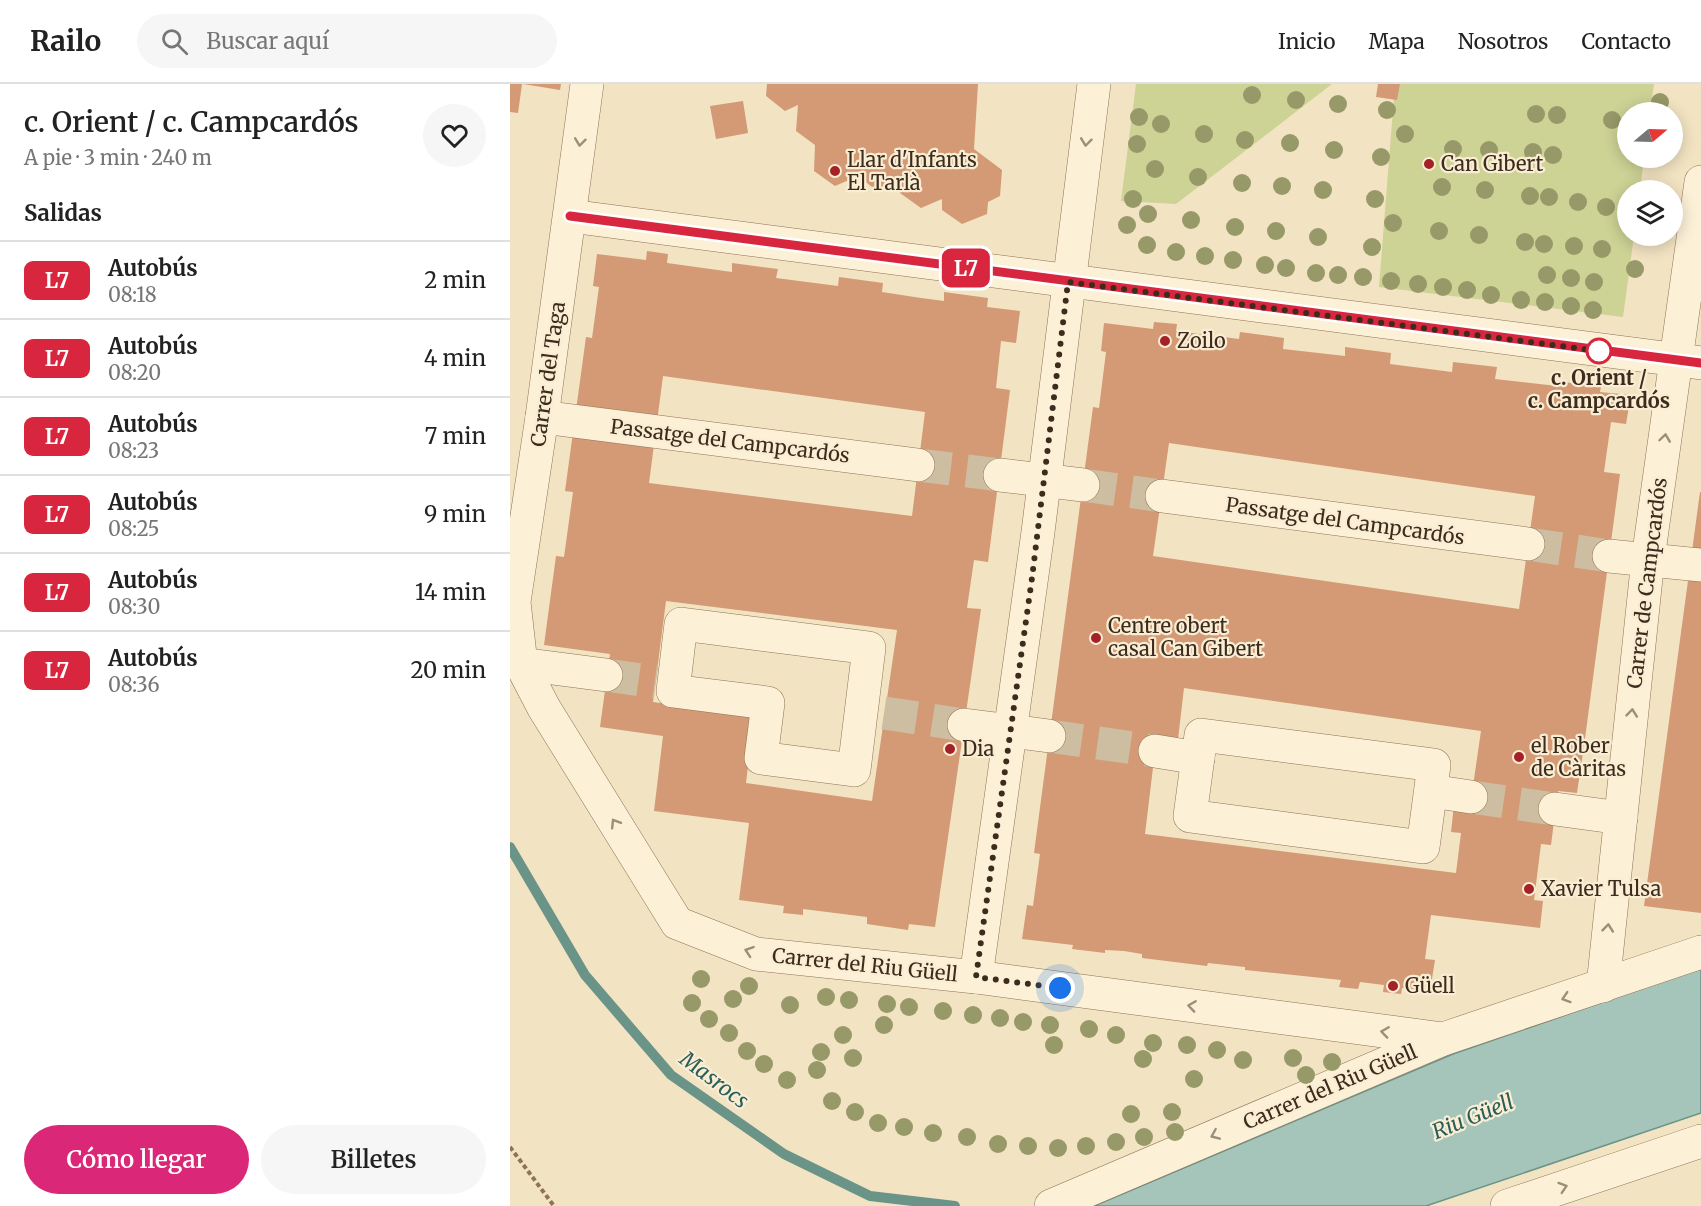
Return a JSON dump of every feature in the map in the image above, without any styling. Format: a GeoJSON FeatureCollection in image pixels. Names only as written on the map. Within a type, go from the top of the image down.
{"type":"FeatureCollection","features":[{"type":"Feature","properties":{"kind":"street","name":"Carrer del Taga"},"geometry":{"type":"LineString","coordinates":[[516,660],[514,602],[542,417],[587,84]]}},
{"type":"Feature","properties":{"kind":"street"},"geometry":{"type":"LineString","coordinates":[[976,977],[1011,731],[1094,84]]}},
{"type":"Feature","properties":{"kind":"street","name":"Carrer de Campcardós"},"geometry":{"type":"LineString","coordinates":[[1603,986],[1648,559],[1689,362],[1701,182]]}},
{"type":"Feature","properties":{"kind":"street"},"geometry":{"type":"LineString","coordinates":[[570,216],[1689,362]]}},
{"type":"Feature","properties":{"kind":"street","name":"Passatge del Campcardós"},"geometry":{"type":"LineString","coordinates":[[542,417],[918,465]]}},
{"type":"Feature","properties":{"kind":"street"},"geometry":{"type":"LineString","coordinates":[[999,475],[1083,485]]}},
{"type":"Feature","properties":{"kind":"street","name":"Passatge del Campcardós"},"geometry":{"type":"LineString","coordinates":[[1162,496],[1528,544]]}},
{"type":"Feature","properties":{"kind":"street"},"geometry":{"type":"LineString","coordinates":[[1609,556],[1701,565]]}},
{"type":"Feature","properties":{"kind":"street"},"geometry":{"type":"LineString","coordinates":[[681,624],[869,648],[873,712],[854,770],[761,758],[768,703],[673,691],[665,683],[681,624]]}},
{"type":"Feature","properties":{"kind":"street"},"geometry":{"type":"LineString","coordinates":[[516,660],[606,675]]}},
{"type":"Feature","properties":{"kind":"street","name":"Carrer del Riu Güell"},"geometry":{"type":"LineString","coordinates":[[516,660],[677,923],[756,954],[976,977],[1443,1039]]}},
{"type":"Feature","properties":{"kind":"street"},"geometry":{"type":"LineString","coordinates":[[964,724],[1049,736]]}},
{"type":"Feature","properties":{"kind":"street"},"geometry":{"type":"LineString","coordinates":[[1201,735],[1434,765],[1431,791],[1423,847],[1190,816],[1201,735]]}},
{"type":"Feature","properties":{"kind":"street"},"geometry":{"type":"LineString","coordinates":[[1155,752],[1198,758]]}},
{"type":"Feature","properties":{"kind":"street"},"geometry":{"type":"LineString","coordinates":[[1431,791],[1472,797]]}},
{"type":"Feature","properties":{"kind":"street"},"geometry":{"type":"LineString","coordinates":[[1555,809],[1621,818]]}},
{"type":"Feature","properties":{"kind":"street","name":"Carrer del Riu Güell"},"geometry":{"type":"LineString","coordinates":[[1051,1206],[1443,1039],[1701,952]]}},
{"type":"Feature","properties":{"kind":"street"},"geometry":{"type":"LineString","coordinates":[[1507,1206],[1701,1141]]}},
{"type":"Feature","properties":{"kind":"path"},"geometry":{"type":"LineString","coordinates":[[510,1147],[554,1206]]}},
{"type":"Feature","properties":{"kind":"green space"},"geometry":{"type":"Polygon","coordinates":[[[1136,84],[1332,84],[1176,204],[1121,201],[1136,84]]]}},
{"type":"Feature","properties":{"kind":"green space"},"geometry":{"type":"Polygon","coordinates":[[[1395,84],[1654,84],[1651,102],[1617,102],[1617,168],[1643,168],[1641,180],[1617,180],[1617,246],[1633,246],[1623,317],[1379,287],[1395,84]]]}},
{"type":"Feature","properties":{"kind":"water","name":"Riu Güell"},"geometry":{"type":"Polygon","coordinates":[[[1701,968],[1701,1113],[1426,1206],[1094,1206],[1453,1054],[1701,968]]]}},
{"type":"Feature","properties":{"kind":"building"},"geometry":{"type":"Polygon","coordinates":[[[510,84],[522,84],[518,113],[510,112],[510,84]]]}},
{"type":"Feature","properties":{"kind":"building"},"geometry":{"type":"Polygon","coordinates":[[[523,84],[561,84],[560,90],[523,84]]]}},
{"type":"Feature","properties":{"kind":"building"},"geometry":{"type":"Polygon","coordinates":[[[767,84],[978,84],[974,149],[1002,170],[1000,196],[988,202],[987,214],[962,224],[942,210],[942,199],[921,208],[900,193],[901,179],[876,190],[858,176],[835,186],[814,171],[815,145],[796,131],[798,105],[785,111],[766,96],[767,84]]]}},
{"type":"Feature","properties":{"kind":"building"},"geometry":{"type":"Polygon","coordinates":[[[1378,84],[1400,84],[1397,100],[1376,97],[1378,84]]]}},
{"type":"Feature","properties":{"kind":"building"},"geometry":{"type":"Polygon","coordinates":[[[743,101],[748,133],[716,139],[710,106],[743,101]]]}},
{"type":"Feature","properties":{"kind":"building"},"geometry":{"type":"Polygon","coordinates":[[[647,251],[668,254],[667,263],[732,272],[732,263],[778,269],[776,278],[838,286],[839,277],[883,283],[882,292],[944,301],[944,292],[988,298],[987,307],[1020,311],[1016,343],[1001,341],[996,388],[1010,390],[988,562],[974,560],[967,608],[981,609],[935,927],[909,924],[908,930],[867,924],[867,917],[803,909],[803,915],[783,913],[784,906],[739,900],[749,823],[654,811],[663,736],[600,727],[610,654],[544,645],[556,556],[564,557],[573,492],[565,491],[586,337],[592,338],[599,287],[593,286],[597,254],[646,260],[647,251]],[[663,376],[649,483],[912,516],[925,412],[663,376]],[[666,601],[653,702],[754,716],[746,783],[872,801],[897,630],[666,601]]]}},
{"type":"Feature","properties":{"kind":"building"},"geometry":{"type":"Polygon","coordinates":[[[1154,322],[1177,324],[1176,331],[1239,339],[1240,332],[1284,338],[1283,349],[1345,356],[1345,347],[1391,353],[1390,364],[1452,372],[1453,362],[1497,367],[1495,379],[1557,386],[1557,381],[1601,387],[1600,392],[1631,395],[1626,424],[1611,422],[1604,472],[1620,474],[1584,746],[1577,793],[1558,791],[1551,845],[1541,844],[1534,900],[1543,901],[1540,928],[1431,915],[1425,959],[1435,960],[1430,991],[1402,988],[1401,994],[1383,992],[1384,985],[1360,982],[1358,989],[1339,987],[1341,980],[1245,970],[1245,967],[1208,963],[1207,966],[1142,958],[1142,954],[1124,951],[1105,950],[1105,953],[1072,949],[1073,945],[1022,939],[1027,905],[1033,906],[1040,854],[1034,853],[1093,407],[1099,408],[1106,352],[1101,351],[1104,323],[1153,329],[1154,322]],[[1169,443],[1153,556],[1519,609],[1535,496],[1169,443]],[[1184,688],[1177,748],[1155,751],[1145,834],[1456,873],[1461,833],[1451,832],[1454,805],[1470,807],[1481,731],[1184,688]]]}},
{"type":"Feature","properties":{"kind":"building"},"geometry":{"type":"Polygon","coordinates":[[[1701,492],[1701,913],[1644,906],[1701,492]]]}},
{"type":"Feature","properties":{"kind":"waterway","name":"Masrocs"},"geometry":{"type":"LineString","coordinates":[[510,847],[585,975],[671,1075],[784,1154],[870,1196],[955,1206]]}},
{"type":"Feature","properties":{"kind":"tunnel"},"geometry":{"type":"LineString","coordinates":[[918,465],[1000,475]]}},
{"type":"Feature","properties":{"kind":"tunnel"},"geometry":{"type":"LineString","coordinates":[[1083,485],[1162,496]]}},
{"type":"Feature","properties":{"kind":"tunnel"},"geometry":{"type":"LineString","coordinates":[[1528,544],[1609,556]]}},
{"type":"Feature","properties":{"kind":"tunnel"},"geometry":{"type":"LineString","coordinates":[[606,675],[656,682]]}},
{"type":"Feature","properties":{"kind":"tunnel"},"geometry":{"type":"LineString","coordinates":[[884,713],[964,725]]}},
{"type":"Feature","properties":{"kind":"tunnel"},"geometry":{"type":"LineString","coordinates":[[1049,736],[1155,751]]}},
{"type":"Feature","properties":{"kind":"tunnel"},"geometry":{"type":"LineString","coordinates":[[1471,797],[1555,809]]}},
{"type":"Feature","properties":{"kind":"bus line","name":"L7"},"geometry":{"type":"LineString","coordinates":[[570,216],[1610,353],[1701,363]]}},
{"type":"Feature","properties":{"kind":"place","name":"Can Gibert"},"geometry":{"type":"Point","coordinates":[1429,164]}},
{"type":"Feature","properties":{"kind":"place","name":"Llar d'Infants El Tarlà"},"geometry":{"type":"Point","coordinates":[835,171]}},
{"type":"Feature","properties":{"kind":"place","name":"Zoilo"},"geometry":{"type":"Point","coordinates":[1165,341]}},
{"type":"Feature","properties":{"kind":"place","name":"c. Orient / c. Campcardós"},"geometry":{"type":"Point","coordinates":[1599,351]}},
{"type":"Feature","properties":{"kind":"place","name":"Centre obert casal Can Gibert"},"geometry":{"type":"Point","coordinates":[1096,638]}},
{"type":"Feature","properties":{"kind":"place","name":"Dia"},"geometry":{"type":"Point","coordinates":[950,749]}},
{"type":"Feature","properties":{"kind":"place","name":"el Rober de Càritas"},"geometry":{"type":"Point","coordinates":[1519,757]}},
{"type":"Feature","properties":{"kind":"place","name":"Xavier Tulsa"},"geometry":{"type":"Point","coordinates":[1529,889]}},
{"type":"Feature","properties":{"kind":"place","name":"Güell"},"geometry":{"type":"Point","coordinates":[1393,986]}},
{"type":"Feature","properties":{"kind":"route"},"geometry":{"type":"LineString","coordinates":[[1060,988],[976,977],[1052,428],[1068,282],[1599,351]]}}]}
